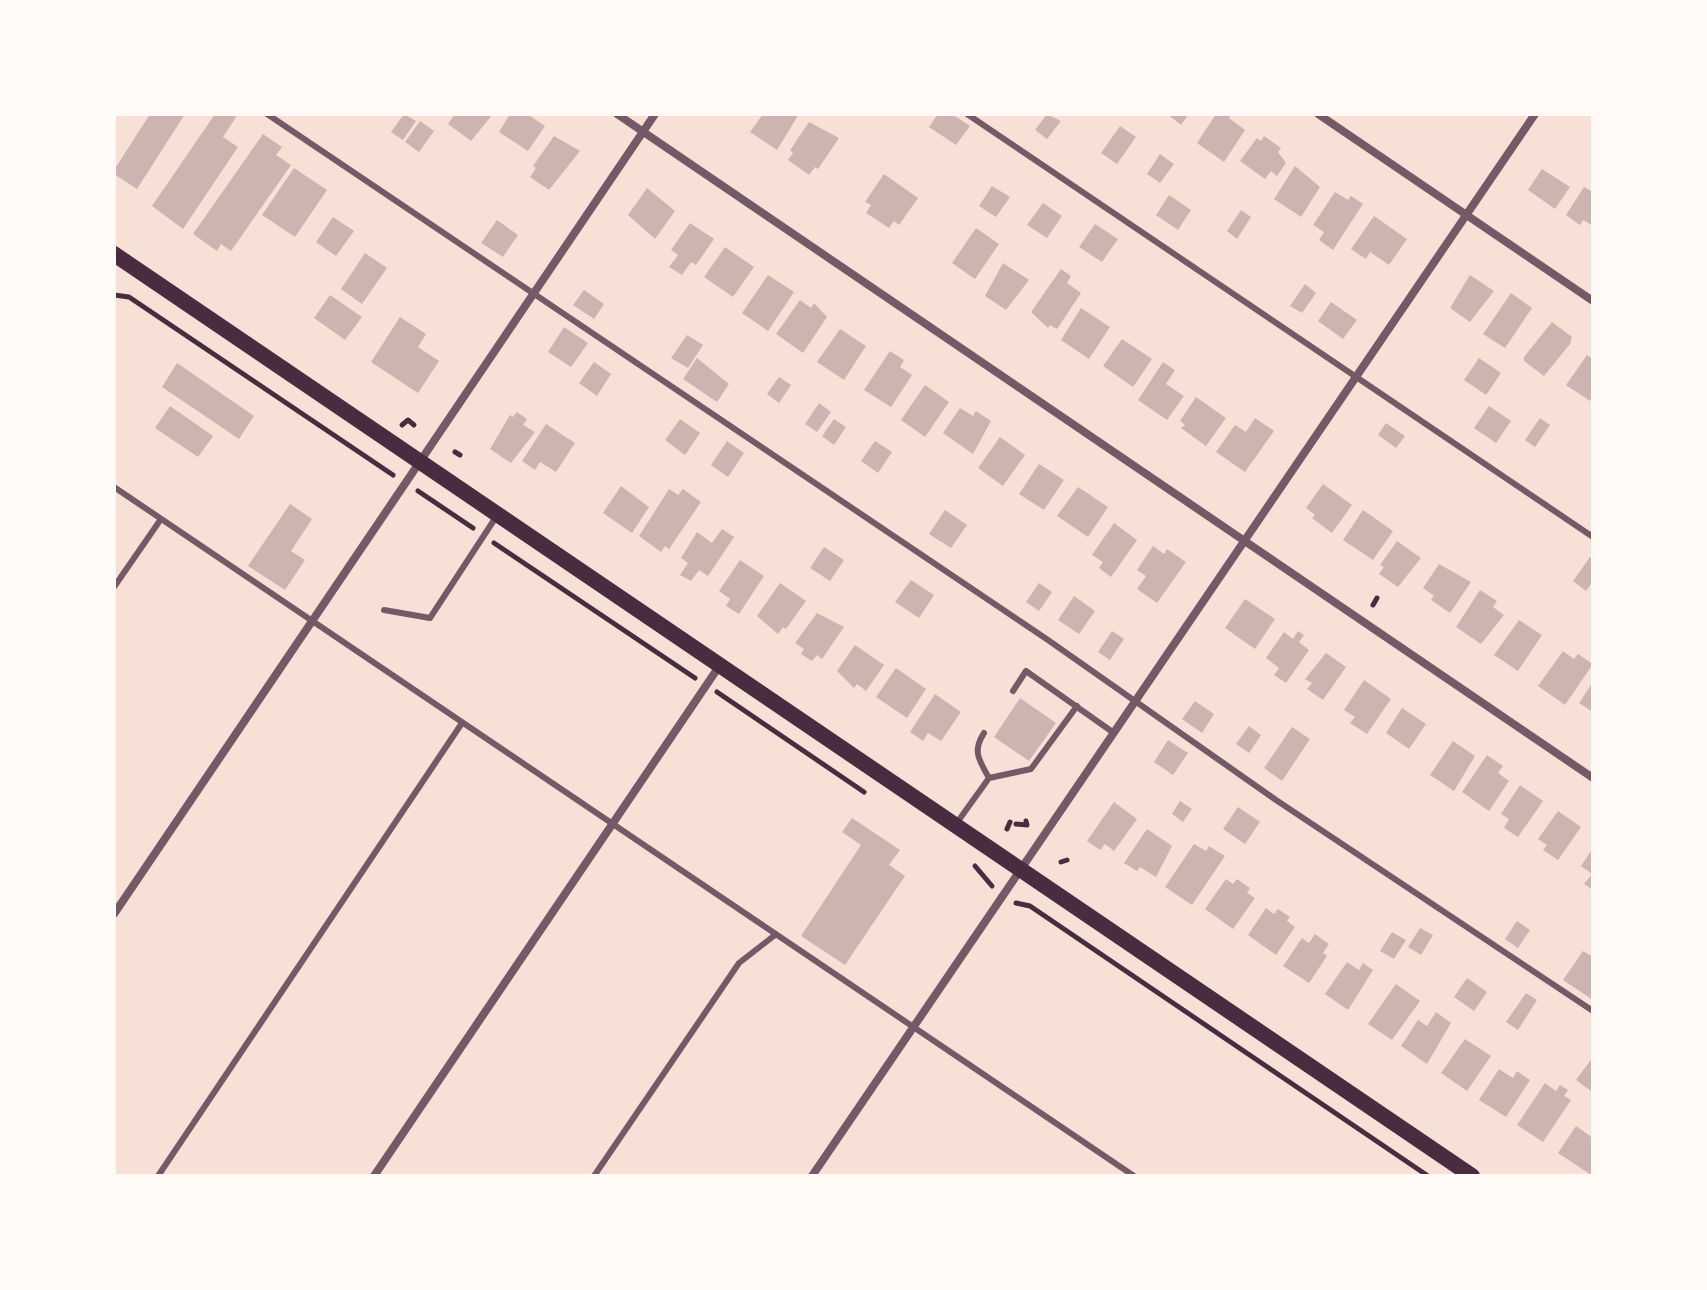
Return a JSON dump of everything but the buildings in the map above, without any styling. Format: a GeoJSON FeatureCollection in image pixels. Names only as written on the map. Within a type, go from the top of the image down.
{"type":"FeatureCollection","features":[{"type":"Feature","properties":{"kind":"main road"},"geometry":{"type":"LineString","coordinates":[[114,254],[1472,1176]]}},
{"type":"Feature","properties":{"kind":"street"},"geometry":{"type":"LineString","coordinates":[[617,114],[1593,778]]}},
{"type":"Feature","properties":{"kind":"street"},"geometry":{"type":"LineString","coordinates":[[114,914],[655,114]]}},
{"type":"Feature","properties":{"kind":"street"},"geometry":{"type":"LineString","coordinates":[[1318,114],[1593,301]]}},
{"type":"Feature","properties":{"kind":"street"},"geometry":{"type":"LineString","coordinates":[[812,1176],[1535,114]]}},
{"type":"Feature","properties":{"kind":"street"},"geometry":{"type":"LineString","coordinates":[[374,1176],[720,665]]}},
{"type":"Feature","properties":{"kind":"lane"},"geometry":{"type":"LineString","coordinates":[[267,114],[1593,1011]]}},
{"type":"Feature","properties":{"kind":"lane"},"geometry":{"type":"LineString","coordinates":[[967,114],[1593,537]]}},
{"type":"Feature","properties":{"kind":"lane"},"geometry":{"type":"LineString","coordinates":[[114,487],[1134,1176]]}},
{"type":"Feature","properties":{"kind":"lane"},"geometry":{"type":"LineString","coordinates":[[384,610],[430,618],[498,514]]}},
{"type":"Feature","properties":{"kind":"lane"},"geometry":{"type":"LineString","coordinates":[[114,587],[161,519]]}},
{"type":"Feature","properties":{"kind":"lane"},"geometry":{"type":"LineString","coordinates":[[1013,691],[1026,671],[1114,733]]}},
{"type":"Feature","properties":{"kind":"lane"},"geometry":{"type":"LineString","coordinates":[[955,825],[989,778],[1031,769],[1077,706]]}},
{"type":"Feature","properties":{"kind":"lane"},"geometry":{"type":"LineString","coordinates":[[158,1176],[462,723]]}},
{"type":"Feature","properties":{"kind":"lane"},"geometry":{"type":"LineString","coordinates":[[984,733],[976,744],[976,755],[989,778]]}},
{"type":"Feature","properties":{"kind":"lane"},"geometry":{"type":"LineString","coordinates":[[594,1176],[739,963],[775,935]]}},
{"type":"Feature","properties":{"kind":"path"},"geometry":{"type":"LineString","coordinates":[[114,295],[129,297],[390,473]]}},
{"type":"Feature","properties":{"kind":"path"},"geometry":{"type":"LineString","coordinates":[[402,425],[408,420],[414,425]]}},
{"type":"Feature","properties":{"kind":"path"},"geometry":{"type":"LineString","coordinates":[[418,492],[693,676]]}},
{"type":"Feature","properties":{"kind":"path"},"geometry":{"type":"LineString","coordinates":[[1373,605],[1377,598]]}},
{"type":"Feature","properties":{"kind":"path"},"geometry":{"type":"LineString","coordinates":[[718,694],[867,793]]}},
{"type":"Feature","properties":{"kind":"path"},"geometry":{"type":"LineString","coordinates":[[1011,825],[1027,825],[1026,821]]}},
{"type":"Feature","properties":{"kind":"path"},"geometry":{"type":"LineString","coordinates":[[967,860],[977,867],[986,881]]}},
{"type":"Feature","properties":{"kind":"path"},"geometry":{"type":"LineString","coordinates":[[1019,904],[1030,906],[1428,1176]]}}]}
